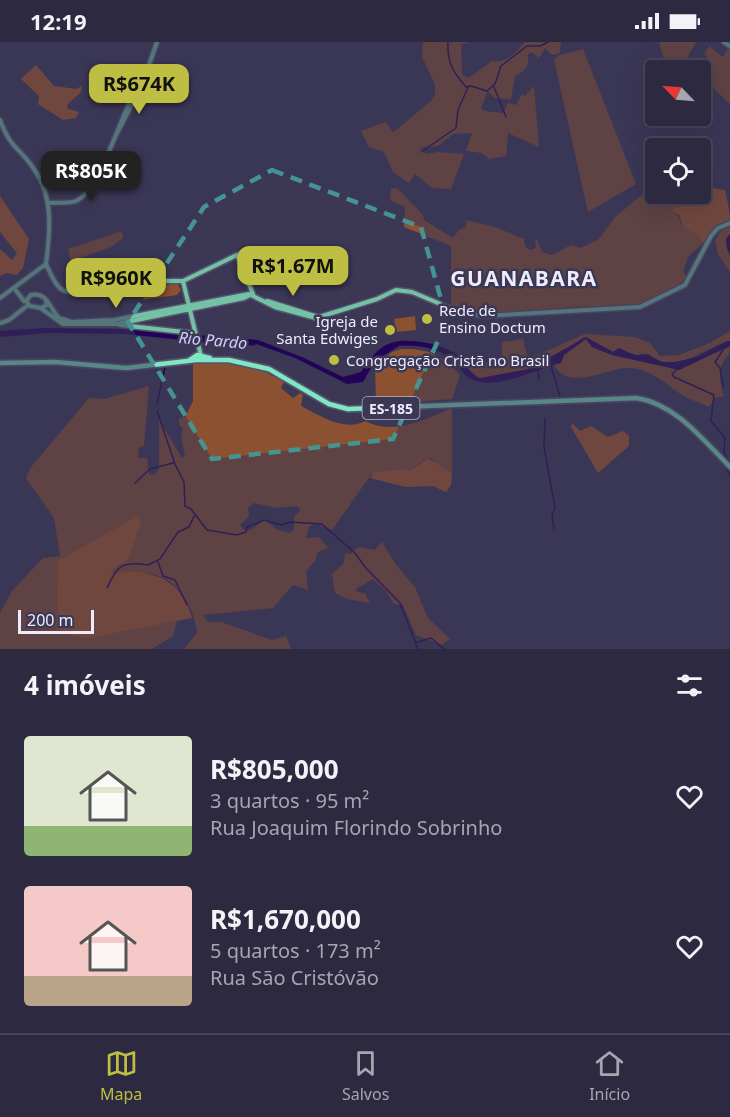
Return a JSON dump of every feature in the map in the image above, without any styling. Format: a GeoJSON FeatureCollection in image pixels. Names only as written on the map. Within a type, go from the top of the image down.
{"type":"FeatureCollection","features":[{"type":"Feature","properties":{"kind":"main road","name":"ES-185"},"geometry":{"type":"LineString","coordinates":[[198,358],[264,367],[329,404],[344,408],[632,397],[661,406],[680,417],[730,467]]}},
{"type":"Feature","properties":{"kind":"main road"},"geometry":{"type":"LineString","coordinates":[[0,363],[55,362],[129,368],[188,362],[198,358]]}},
{"type":"Feature","properties":{"kind":"street"},"geometry":{"type":"LineString","coordinates":[[48,202],[72,202],[79,199],[104,168],[112,141],[144,79],[157,42]]}},
{"type":"Feature","properties":{"kind":"street"},"geometry":{"type":"LineString","coordinates":[[724,42],[730,46]]}},
{"type":"Feature","properties":{"kind":"street"},"geometry":{"type":"LineString","coordinates":[[0,120],[8,140],[39,177],[48,202],[46,264],[62,290],[80,292],[130,281],[183,282],[237,255],[252,294]]}},
{"type":"Feature","properties":{"kind":"street"},"geometry":{"type":"LineString","coordinates":[[117,324],[252,294],[275,307],[318,317],[379,298],[396,290],[412,292],[460,312],[489,316],[640,308],[685,285],[711,236],[721,226],[730,223]]}},
{"type":"Feature","properties":{"kind":"street"},"geometry":{"type":"LineString","coordinates":[[0,298],[46,264]]}},
{"type":"Feature","properties":{"kind":"street"},"geometry":{"type":"LineString","coordinates":[[183,282],[198,358]]}},
{"type":"Feature","properties":{"kind":"street"},"geometry":{"type":"LineString","coordinates":[[14,288],[24,301],[42,308],[63,324],[117,324],[194,334]]}},
{"type":"Feature","properties":{"kind":"street"},"geometry":{"type":"LineString","coordinates":[[0,323],[9,320],[37,294],[46,300],[57,317],[72,321],[114,320],[189,308]]}},
{"type":"Feature","properties":{"kind":"street"},"geometry":{"type":"LineString","coordinates":[[42,308],[47,305],[46,300]]}},
{"type":"Feature","properties":{"kind":"highlighted area"},"geometry":{"type":"Polygon","coordinates":[[[272,170],[421,227],[447,321],[393,439],[212,459],[128,322],[204,207],[272,170]]]}},
{"type":"Feature","properties":{"kind":"shaded area"},"geometry":{"type":"Polygon","coordinates":[[[423,42],[470,42],[461,44],[462,75],[469,78],[492,61],[502,61],[510,56],[525,42],[561,42],[560,53],[552,55],[545,48],[539,58],[532,52],[528,54],[526,67],[515,76],[511,99],[494,98],[488,91],[481,108],[484,111],[503,113],[508,103],[516,105],[522,94],[525,96],[534,86],[539,147],[508,133],[506,156],[489,159],[482,153],[466,151],[472,133],[453,134],[438,146],[419,148],[426,154],[438,152],[464,154],[451,189],[432,188],[415,174],[409,183],[393,172],[384,152],[369,147],[361,131],[386,122],[393,132],[432,100],[435,94],[435,84],[422,57],[423,42]]]}},
{"type":"Feature","properties":{"kind":"shaded area"},"geometry":{"type":"Polygon","coordinates":[[[659,42],[696,42],[686,60],[664,60],[659,42]]]}},
{"type":"Feature","properties":{"kind":"shaded area"},"geometry":{"type":"Polygon","coordinates":[[[709,46],[723,57],[730,46],[730,104],[711,88],[711,60],[704,54],[709,46]]]}},
{"type":"Feature","properties":{"kind":"shaded area"},"geometry":{"type":"Polygon","coordinates":[[[583,49],[636,184],[588,212],[554,60],[559,55],[583,49]]]}},
{"type":"Feature","properties":{"kind":"shaded area"},"geometry":{"type":"Polygon","coordinates":[[[36,65],[54,86],[76,89],[82,86],[81,92],[67,105],[68,109],[79,112],[76,118],[63,120],[38,104],[39,96],[21,79],[36,65]]]}},
{"type":"Feature","properties":{"kind":"shaded area"},"geometry":{"type":"Polygon","coordinates":[[[711,187],[725,190],[730,221],[720,224],[703,243],[697,234],[684,229],[679,215],[672,210],[679,207],[677,204],[711,204],[711,187]]]}},
{"type":"Feature","properties":{"kind":"shaded area"},"geometry":{"type":"Polygon","coordinates":[[[397,188],[423,215],[424,220],[453,238],[459,230],[465,228],[467,223],[465,220],[495,227],[524,239],[525,246],[530,250],[536,248],[535,240],[537,239],[542,252],[552,255],[571,245],[581,248],[599,239],[615,217],[645,195],[645,204],[679,204],[677,214],[684,229],[697,234],[703,243],[688,257],[683,272],[688,277],[668,293],[644,303],[626,307],[570,307],[510,313],[466,311],[451,307],[451,246],[404,227],[405,207],[390,200],[391,189],[397,188]]]}},
{"type":"Feature","properties":{"kind":"shaded area"},"geometry":{"type":"Polygon","coordinates":[[[0,196],[29,239],[23,268],[17,275],[7,273],[0,276],[0,249],[12,260],[17,253],[0,232],[0,196]]]}},
{"type":"Feature","properties":{"kind":"shaded area"},"geometry":{"type":"Polygon","coordinates":[[[730,225],[730,239],[726,247],[730,257],[730,272],[718,254],[715,240],[721,231],[730,225]]]}},
{"type":"Feature","properties":{"kind":"shaded area"},"geometry":{"type":"Polygon","coordinates":[[[122,231],[123,238],[111,247],[71,261],[68,249],[122,231]]]}},
{"type":"Feature","properties":{"kind":"shaded area"},"geometry":{"type":"Polygon","coordinates":[[[177,283],[181,290],[177,295],[143,300],[141,289],[177,283]]]}},
{"type":"Feature","properties":{"kind":"shaded area"},"geometry":{"type":"Polygon","coordinates":[[[415,316],[416,330],[396,332],[394,319],[415,316]]]}},
{"type":"Feature","properties":{"kind":"shaded area"},"geometry":{"type":"Polygon","coordinates":[[[730,331],[730,341],[679,362],[658,360],[644,353],[635,355],[622,349],[614,352],[583,337],[562,352],[519,373],[491,379],[476,377],[456,354],[483,362],[502,363],[502,342],[523,339],[528,359],[585,334],[635,337],[650,343],[660,356],[679,355],[710,343],[730,331]]]}},
{"type":"Feature","properties":{"kind":"shaded area"},"geometry":{"type":"Polygon","coordinates":[[[586,339],[592,347],[612,355],[682,369],[690,363],[730,347],[720,372],[724,396],[715,398],[709,407],[684,396],[650,373],[635,368],[618,369],[587,377],[568,377],[554,364],[561,363],[564,355],[586,339]]]}},
{"type":"Feature","properties":{"kind":"shaded area"},"geometry":{"type":"Polygon","coordinates":[[[401,349],[427,352],[448,362],[460,375],[452,399],[376,405],[375,366],[392,352],[401,349]]]}},
{"type":"Feature","properties":{"kind":"shaded area"},"geometry":{"type":"Polygon","coordinates":[[[219,361],[266,371],[270,375],[285,380],[281,388],[293,398],[300,393],[303,395],[301,405],[303,407],[342,424],[358,424],[365,421],[387,427],[398,427],[452,408],[452,474],[440,468],[431,458],[424,460],[410,471],[402,469],[373,472],[332,530],[315,523],[309,527],[306,538],[319,537],[328,548],[318,552],[315,561],[306,571],[308,590],[293,585],[273,608],[203,615],[208,622],[221,622],[272,640],[286,636],[291,649],[184,649],[197,633],[193,615],[179,590],[172,583],[156,575],[110,572],[121,565],[106,535],[72,554],[59,589],[57,632],[82,638],[177,621],[173,636],[152,649],[0,649],[0,613],[12,591],[43,558],[60,556],[54,518],[26,478],[31,467],[89,398],[104,399],[149,386],[144,446],[139,447],[138,458],[147,458],[149,474],[154,475],[159,469],[159,420],[182,458],[185,457],[181,435],[183,428],[179,425],[179,418],[185,417],[193,401],[193,362],[219,361]],[[253,503],[248,508],[249,516],[240,525],[244,530],[251,530],[265,520],[278,530],[290,533],[294,529],[294,517],[301,510],[297,506],[277,508],[253,503]]]}},
{"type":"Feature","properties":{"kind":"shaded area"},"geometry":{"type":"Polygon","coordinates":[[[572,423],[580,431],[591,426],[608,437],[623,431],[629,436],[629,446],[598,473],[571,427],[572,423]]]}},
{"type":"Feature","properties":{"kind":"shaded area"},"geometry":{"type":"Polygon","coordinates":[[[428,458],[452,474],[451,485],[446,492],[433,486],[406,487],[370,478],[373,472],[402,469],[410,471],[428,458]]]}},
{"type":"Feature","properties":{"kind":"shaded area"},"geometry":{"type":"Polygon","coordinates":[[[138,516],[141,522],[128,559],[110,572],[145,573],[164,579],[172,584],[184,599],[192,618],[94,637],[82,638],[57,632],[58,561],[138,516]]]}},
{"type":"Feature","properties":{"kind":"shaded area"},"geometry":{"type":"Polygon","coordinates":[[[382,542],[396,565],[415,587],[428,618],[450,639],[442,645],[416,635],[403,605],[394,604],[386,591],[373,579],[356,589],[357,592],[365,593],[370,603],[347,599],[335,593],[332,574],[344,563],[345,553],[351,554],[358,547],[375,550],[382,542]]]}},
{"type":"Feature","properties":{"kind":"water"},"geometry":{"type":"Polygon","coordinates":[[[44,328],[121,329],[258,340],[302,357],[343,377],[361,372],[381,348],[388,344],[405,341],[431,344],[451,351],[473,374],[480,378],[529,369],[586,337],[613,352],[619,348],[636,355],[647,354],[662,362],[675,362],[697,357],[727,341],[730,341],[730,346],[679,370],[612,355],[592,347],[586,339],[564,355],[561,363],[507,380],[486,383],[469,378],[450,358],[437,351],[422,347],[399,346],[375,361],[363,382],[347,384],[295,358],[253,343],[229,345],[125,334],[50,333],[0,337],[0,331],[44,328]]]}},
{"type":"Feature","properties":{"kind":"waterway"},"geometry":{"type":"LineString","coordinates":[[448,42],[450,62],[461,82],[466,87],[471,86],[487,91],[495,84],[501,66],[527,46],[540,46],[548,42]]}},
{"type":"Feature","properties":{"kind":"waterway"},"geometry":{"type":"LineString","coordinates":[[421,152],[456,128],[458,110],[468,87]]}},
{"type":"Feature","properties":{"kind":"waterway"},"geometry":{"type":"LineString","coordinates":[[494,87],[506,117]]}},
{"type":"Feature","properties":{"kind":"waterway","name":"Rio Pardo"},"geometry":{"type":"LineString","coordinates":[[730,237],[728,240],[730,250]]}},
{"type":"Feature","properties":{"kind":"waterway","name":"Rio Pardo"},"geometry":{"type":"LineString","coordinates":[[232,344],[254,343]]}},
{"type":"Feature","properties":{"kind":"waterway"},"geometry":{"type":"LineString","coordinates":[[723,350],[715,362],[720,368],[723,386]]}},
{"type":"Feature","properties":{"kind":"waterway"},"geometry":{"type":"LineString","coordinates":[[550,363],[560,396]]}},
{"type":"Feature","properties":{"kind":"waterway"},"geometry":{"type":"LineString","coordinates":[[157,404],[165,367]]}},
{"type":"Feature","properties":{"kind":"waterway"},"geometry":{"type":"LineString","coordinates":[[678,368],[672,374],[674,377],[714,395],[711,421],[725,438],[724,453],[728,460]]}},
{"type":"Feature","properties":{"kind":"waterway"},"geometry":{"type":"LineString","coordinates":[[538,369],[539,380]]}},
{"type":"Feature","properties":{"kind":"waterway"},"geometry":{"type":"LineString","coordinates":[[157,411],[175,464],[184,482],[185,506],[191,509],[207,530],[237,535],[246,532],[247,527],[264,520],[281,525],[290,522],[322,524],[355,553],[365,567],[400,603],[418,649]]}},
{"type":"Feature","properties":{"kind":"waterway"},"geometry":{"type":"LineString","coordinates":[[545,419],[544,447],[555,508],[552,515],[554,530]]}},
{"type":"Feature","properties":{"kind":"waterway"},"geometry":{"type":"LineString","coordinates":[[135,483],[150,469],[173,463]]}},
{"type":"Feature","properties":{"kind":"waterway"},"geometry":{"type":"LineString","coordinates":[[725,466],[730,475]]}},
{"type":"Feature","properties":{"kind":"waterway"},"geometry":{"type":"LineString","coordinates":[[107,588],[114,574],[122,566],[127,564],[148,565],[160,559],[178,532],[189,527],[194,516]]}},
{"type":"Feature","properties":{"kind":"waterway"},"geometry":{"type":"LineString","coordinates":[[158,562],[163,576],[175,580],[187,605]]}},
{"type":"Feature","properties":{"kind":"waterway"},"geometry":{"type":"LineString","coordinates":[[415,643],[431,638],[444,649]]}},
{"type":"Feature","properties":{"kind":"place","name":"Rede de Ensino Doctum"},"geometry":{"type":"Point","coordinates":[427,319]}},
{"type":"Feature","properties":{"kind":"place","name":"Igreja de Santa Edwiges"},"geometry":{"type":"Point","coordinates":[390,330]}},
{"type":"Feature","properties":{"kind":"place","name":"Congregação Cristã no Brasil"},"geometry":{"type":"Point","coordinates":[334,360]}},
{"type":"Feature","properties":{"kind":"district","name":"GUANABARA"},"geometry":{"type":"Point","coordinates":[524,278]}}]}
